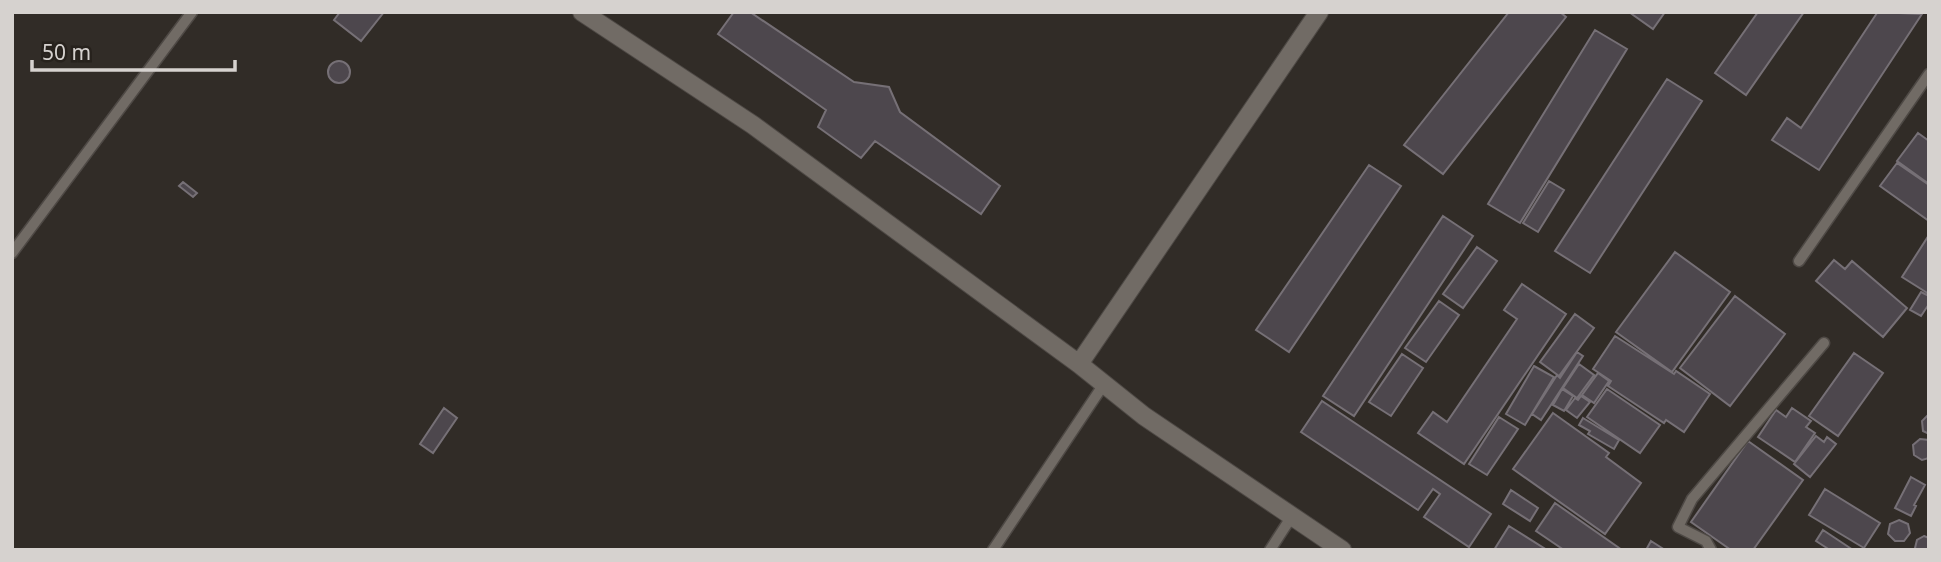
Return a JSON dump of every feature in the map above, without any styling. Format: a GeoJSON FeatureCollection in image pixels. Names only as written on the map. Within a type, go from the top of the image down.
{"type":"FeatureCollection","features":[{"type":"Feature","properties":{"kind":"street"},"geometry":{"type":"LineString","coordinates":[[582,12],[753,125],[1079,364],[1144,416],[1342,550]]}},
{"type":"Feature","properties":{"kind":"street"},"geometry":{"type":"LineString","coordinates":[[1079,364],[1319,12]]}},
{"type":"Feature","properties":{"kind":"lane"},"geometry":{"type":"LineString","coordinates":[[12,253],[192,12]]}},
{"type":"Feature","properties":{"kind":"lane"},"geometry":{"type":"LineString","coordinates":[[1799,261],[1929,74]]}},
{"type":"Feature","properties":{"kind":"lane"},"geometry":{"type":"LineString","coordinates":[[1711,550],[1706,541],[1678,527],[1692,499],[1824,343]]}},
{"type":"Feature","properties":{"kind":"lane"},"geometry":{"type":"LineString","coordinates":[[993,550],[1104,384]]}},
{"type":"Feature","properties":{"kind":"lane"},"geometry":{"type":"LineString","coordinates":[[1270,550],[1292,516]]}},
{"type":"Feature","properties":{"kind":"building"},"geometry":{"type":"Polygon","coordinates":[[[340,12],[384,12],[361,41],[334,20],[340,12]]]}},
{"type":"Feature","properties":{"kind":"building"},"geometry":{"type":"Polygon","coordinates":[[[734,12],[750,12],[854,82],[889,87],[900,112],[1000,186],[981,214],[875,141],[861,158],[818,127],[826,110],[718,34],[734,12]]]}},
{"type":"Feature","properties":{"kind":"building"},"geometry":{"type":"Polygon","coordinates":[[[1509,12],[1560,12],[1566,17],[1443,174],[1404,145],[1509,12]]]}},
{"type":"Feature","properties":{"kind":"building"},"geometry":{"type":"Polygon","coordinates":[[[1629,12],[1665,12],[1653,29],[1629,12]]]}},
{"type":"Feature","properties":{"kind":"building"},"geometry":{"type":"Polygon","coordinates":[[[1758,12],[1804,12],[1746,95],[1715,73],[1758,12]]]}},
{"type":"Feature","properties":{"kind":"building"},"geometry":{"type":"Polygon","coordinates":[[[1876,12],[1922,14],[1819,170],[1772,140],[1787,118],[1801,128],[1876,12]]]}},
{"type":"Feature","properties":{"kind":"building"},"geometry":{"type":"Polygon","coordinates":[[[1595,30],[1627,49],[1520,223],[1488,204],[1595,30]]]}},
{"type":"Feature","properties":{"kind":"building"},"geometry":{"type":"Polygon","coordinates":[[[339,61],[347,64],[350,72],[347,80],[339,83],[331,80],[328,72],[331,64],[339,61]]]}},
{"type":"Feature","properties":{"kind":"building"},"geometry":{"type":"Polygon","coordinates":[[[1667,79],[1702,101],[1590,273],[1555,251],[1667,79]]]}},
{"type":"Feature","properties":{"kind":"building"},"geometry":{"type":"Polygon","coordinates":[[[1918,133],[1929,141],[1929,184],[1897,161],[1918,133]]]}},
{"type":"Feature","properties":{"kind":"building"},"geometry":{"type":"Polygon","coordinates":[[[1897,163],[1929,185],[1929,221],[1880,186],[1897,163]]]}},
{"type":"Feature","properties":{"kind":"building"},"geometry":{"type":"Polygon","coordinates":[[[1369,165],[1401,186],[1289,352],[1256,330],[1369,165]]]}},
{"type":"Feature","properties":{"kind":"building"},"geometry":{"type":"Polygon","coordinates":[[[1549,181],[1564,190],[1538,232],[1523,223],[1549,181]]]}},
{"type":"Feature","properties":{"kind":"building"},"geometry":{"type":"Polygon","coordinates":[[[183,182],[197,193],[193,197],[179,186],[183,182]]]}},
{"type":"Feature","properties":{"kind":"building"},"geometry":{"type":"Polygon","coordinates":[[[1443,216],[1473,236],[1354,416],[1323,396],[1443,216]]]}},
{"type":"Feature","properties":{"kind":"building"},"geometry":{"type":"Polygon","coordinates":[[[1929,235],[1929,294],[1902,277],[1929,235]]]}},
{"type":"Feature","properties":{"kind":"building"},"geometry":{"type":"Polygon","coordinates":[[[1477,247],[1497,261],[1463,308],[1443,294],[1477,247]]]}},
{"type":"Feature","properties":{"kind":"building"},"geometry":{"type":"Polygon","coordinates":[[[1675,252],[1730,292],[1672,372],[1616,332],[1675,252]]]}},
{"type":"Feature","properties":{"kind":"building"},"geometry":{"type":"Polygon","coordinates":[[[1834,260],[1845,269],[1852,261],[1907,308],[1883,337],[1816,281],[1834,260]]]}},
{"type":"Feature","properties":{"kind":"building"},"geometry":{"type":"Polygon","coordinates":[[[1522,284],[1566,314],[1464,464],[1418,433],[1433,412],[1447,422],[1517,319],[1504,310],[1522,284]]]}},
{"type":"Feature","properties":{"kind":"building"},"geometry":{"type":"Polygon","coordinates":[[[1921,292],[1929,296],[1929,304],[1921,316],[1910,310],[1921,292]]]}},
{"type":"Feature","properties":{"kind":"building"},"geometry":{"type":"Polygon","coordinates":[[[1735,296],[1785,334],[1730,406],[1680,368],[1735,296]]]}},
{"type":"Feature","properties":{"kind":"building"},"geometry":{"type":"Polygon","coordinates":[[[1439,301],[1459,315],[1426,362],[1405,348],[1439,301]]]}},
{"type":"Feature","properties":{"kind":"building"},"geometry":{"type":"Polygon","coordinates":[[[1575,314],[1594,328],[1559,376],[1540,362],[1575,314]]]}},
{"type":"Feature","properties":{"kind":"building"},"geometry":{"type":"Polygon","coordinates":[[[1615,336],[1710,394],[1684,432],[1666,420],[1664,423],[1608,386],[1611,381],[1593,369],[1615,336]]]}},
{"type":"Feature","properties":{"kind":"building"},"geometry":{"type":"Polygon","coordinates":[[[1577,352],[1583,356],[1541,420],[1532,414],[1557,375],[1560,378],[1577,352]]]}},
{"type":"Feature","properties":{"kind":"building"},"geometry":{"type":"Polygon","coordinates":[[[1854,353],[1883,373],[1838,436],[1809,416],[1854,353]]]}},
{"type":"Feature","properties":{"kind":"building"},"geometry":{"type":"Polygon","coordinates":[[[1402,354],[1423,368],[1391,416],[1369,402],[1402,354]]]}},
{"type":"Feature","properties":{"kind":"building"},"geometry":{"type":"Polygon","coordinates":[[[1579,364],[1594,375],[1577,398],[1563,388],[1579,364]]]}},
{"type":"Feature","properties":{"kind":"building"},"geometry":{"type":"Polygon","coordinates":[[[1534,366],[1554,377],[1525,425],[1506,414],[1534,366]]]}},
{"type":"Feature","properties":{"kind":"building"},"geometry":{"type":"Polygon","coordinates":[[[1598,373],[1609,381],[1594,403],[1582,395],[1598,373]]]}},
{"type":"Feature","properties":{"kind":"building"},"geometry":{"type":"Polygon","coordinates":[[[1562,389],[1573,396],[1564,411],[1553,405],[1562,389]]]}},
{"type":"Feature","properties":{"kind":"building"},"geometry":{"type":"Polygon","coordinates":[[[1607,389],[1660,425],[1640,453],[1587,417],[1607,389]]]}},
{"type":"Feature","properties":{"kind":"building"},"geometry":{"type":"Polygon","coordinates":[[[1581,396],[1590,402],[1577,418],[1566,410],[1575,398],[1578,400],[1581,396]]]}},
{"type":"Feature","properties":{"kind":"building"},"geometry":{"type":"Polygon","coordinates":[[[1322,401],[1491,514],[1469,547],[1424,517],[1440,494],[1433,489],[1418,510],[1301,432],[1322,401]]]}},
{"type":"Feature","properties":{"kind":"building"},"geometry":{"type":"Polygon","coordinates":[[[444,408],[457,418],[433,453],[420,444],[444,408]]]}},
{"type":"Feature","properties":{"kind":"building"},"geometry":{"type":"Polygon","coordinates":[[[1792,408],[1811,421],[1806,427],[1815,433],[1795,462],[1758,437],[1776,410],[1786,417],[1792,408]]]}},
{"type":"Feature","properties":{"kind":"building"},"geometry":{"type":"Polygon","coordinates":[[[1553,413],[1609,453],[1606,457],[1641,483],[1605,534],[1513,469],[1553,413]]]}},
{"type":"Feature","properties":{"kind":"building"},"geometry":{"type":"Polygon","coordinates":[[[1928,415],[1929,434],[1923,431],[1922,421],[1928,415]]]}},
{"type":"Feature","properties":{"kind":"building"},"geometry":{"type":"Polygon","coordinates":[[[1499,417],[1518,429],[1487,475],[1469,464],[1499,417]]]}},
{"type":"Feature","properties":{"kind":"building"},"geometry":{"type":"Polygon","coordinates":[[[1583,418],[1619,440],[1614,449],[1588,434],[1590,431],[1579,425],[1583,418]]]}},
{"type":"Feature","properties":{"kind":"building"},"geometry":{"type":"Polygon","coordinates":[[[1816,436],[1824,442],[1827,437],[1836,444],[1810,477],[1794,464],[1816,436]]]}},
{"type":"Feature","properties":{"kind":"building"},"geometry":{"type":"Polygon","coordinates":[[[1920,439],[1929,440],[1929,458],[1922,460],[1914,455],[1913,445],[1920,439]]]}},
{"type":"Feature","properties":{"kind":"building"},"geometry":{"type":"Polygon","coordinates":[[[1748,441],[1803,480],[1753,550],[1731,550],[1691,522],[1748,441]]]}},
{"type":"Feature","properties":{"kind":"building"},"geometry":{"type":"Polygon","coordinates":[[[1911,477],[1925,485],[1911,516],[1895,508],[1911,477]]]}},
{"type":"Feature","properties":{"kind":"building"},"geometry":{"type":"Polygon","coordinates":[[[1825,489],[1880,523],[1864,548],[1809,515],[1825,489]]]}},
{"type":"Feature","properties":{"kind":"building"},"geometry":{"type":"Polygon","coordinates":[[[1511,490],[1538,508],[1530,521],[1503,504],[1511,490]]]}},
{"type":"Feature","properties":{"kind":"building"},"geometry":{"type":"Polygon","coordinates":[[[1555,503],[1622,550],[1564,550],[1536,531],[1555,503]]]}},
{"type":"Feature","properties":{"kind":"building"},"geometry":{"type":"Polygon","coordinates":[[[1899,520],[1908,524],[1910,533],[1904,541],[1895,541],[1888,534],[1890,524],[1899,520]]]}},
{"type":"Feature","properties":{"kind":"building"},"geometry":{"type":"Polygon","coordinates":[[[1509,526],[1547,550],[1494,550],[1509,526]]]}},
{"type":"Feature","properties":{"kind":"building"},"geometry":{"type":"Polygon","coordinates":[[[1823,530],[1853,550],[1830,550],[1816,541],[1823,530]]]}},
{"type":"Feature","properties":{"kind":"building"},"geometry":{"type":"Polygon","coordinates":[[[1924,536],[1929,538],[1929,550],[1917,550],[1917,540],[1924,536]]]}},
{"type":"Feature","properties":{"kind":"building"},"geometry":{"type":"Polygon","coordinates":[[[1651,541],[1665,550],[1646,550],[1651,541]]]}}]}
